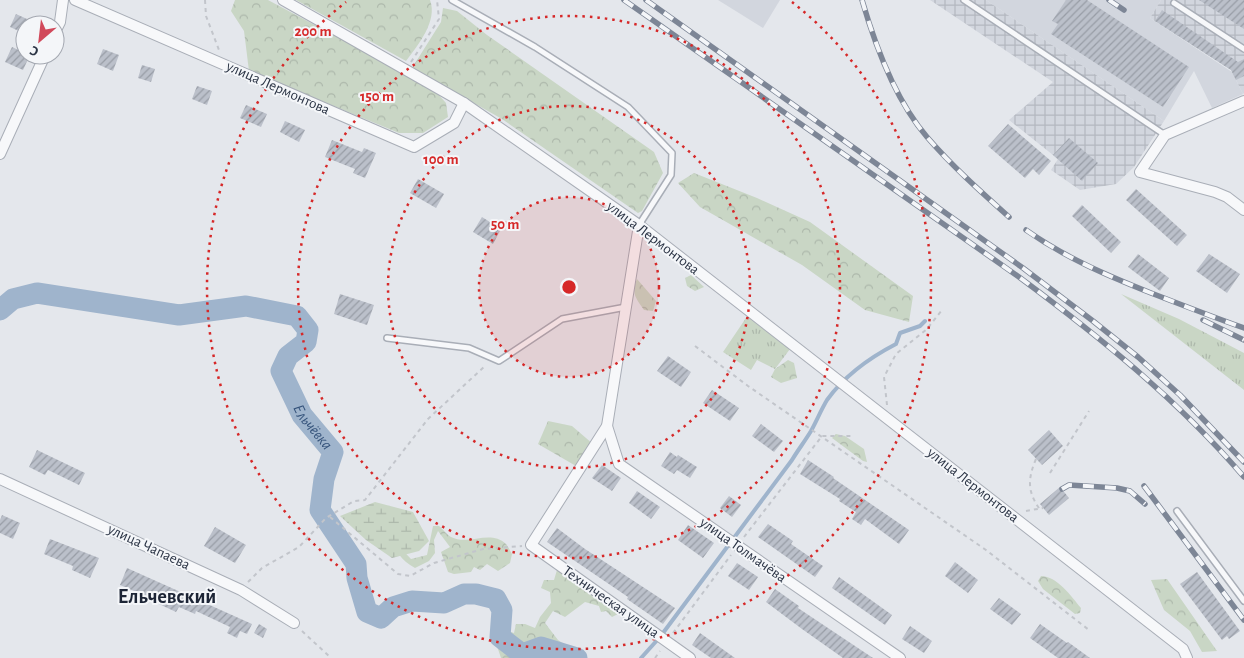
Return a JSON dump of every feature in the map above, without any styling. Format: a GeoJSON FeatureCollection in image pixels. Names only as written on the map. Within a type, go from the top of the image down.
{"type":"FeatureCollection","features":[{"type":"Feature","properties":{"kind":"street"},"geometry":{"type":"LineString","coordinates":[[61,15],[63,0]]}},
{"type":"Feature","properties":{"kind":"street","name":"улица Лермонтова"},"geometry":{"type":"LineString","coordinates":[[75,0],[414,148],[454,124],[464,103],[639,225],[889,419],[1185,654]]}},
{"type":"Feature","properties":{"kind":"street"},"geometry":{"type":"LineString","coordinates":[[282,0],[464,103]]}},
{"type":"Feature","properties":{"kind":"street"},"geometry":{"type":"LineString","coordinates":[[0,154],[40,65]]}},
{"type":"Feature","properties":{"kind":"street"},"geometry":{"type":"LineString","coordinates":[[1244,101],[1165,135],[1140,172],[1215,192],[1227,197],[1244,210]]}},
{"type":"Feature","properties":{"kind":"street"},"geometry":{"type":"LineString","coordinates":[[531,545],[607,426],[639,225]]}},
{"type":"Feature","properties":{"kind":"street","name":"улица Толмачёва"},"geometry":{"type":"LineString","coordinates":[[607,426],[619,464],[900,658]]}},
{"type":"Feature","properties":{"kind":"street","name":"улица Чапаева"},"geometry":{"type":"LineString","coordinates":[[0,479],[241,590],[294,623]]}},
{"type":"Feature","properties":{"kind":"street","name":"Техническая улица"},"geometry":{"type":"LineString","coordinates":[[531,545],[690,658]]}},
{"type":"Feature","properties":{"kind":"lane"},"geometry":{"type":"LineString","coordinates":[[452,0],[535,47],[628,107],[672,153],[671,175],[639,225]]}},
{"type":"Feature","properties":{"kind":"lane"},"geometry":{"type":"LineString","coordinates":[[964,0],[1165,135]]}},
{"type":"Feature","properties":{"kind":"lane"},"geometry":{"type":"LineString","coordinates":[[1174,3],[1244,49]]}},
{"type":"Feature","properties":{"kind":"lane"},"geometry":{"type":"LineString","coordinates":[[387,338],[469,348],[499,361],[562,319],[626,307]]}},
{"type":"Feature","properties":{"kind":"lane"},"geometry":{"type":"LineString","coordinates":[[1177,511],[1244,601]]}},
{"type":"Feature","properties":{"kind":"path"},"geometry":{"type":"LineString","coordinates":[[205,0],[206,16],[225,65]]}},
{"type":"Feature","properties":{"kind":"path"},"geometry":{"type":"LineString","coordinates":[[406,70],[438,19],[437,0]]}},
{"type":"Feature","properties":{"kind":"path"},"geometry":{"type":"LineString","coordinates":[[889,419],[884,376],[896,354],[927,329],[942,310]]}},
{"type":"Feature","properties":{"kind":"path"},"geometry":{"type":"LineString","coordinates":[[695,346],[748,386],[986,550],[1089,630]]}},
{"type":"Feature","properties":{"kind":"path"},"geometry":{"type":"LineString","coordinates":[[241,590],[262,568],[299,547],[329,516],[354,501],[365,500],[428,419],[494,358]]}},
{"type":"Feature","properties":{"kind":"path"},"geometry":{"type":"LineString","coordinates":[[1050,473],[1089,411]]}},
{"type":"Feature","properties":{"kind":"path"},"geometry":{"type":"LineString","coordinates":[[822,436],[853,436]]}},
{"type":"Feature","properties":{"kind":"path"},"geometry":{"type":"LineString","coordinates":[[655,658],[822,436]]}},
{"type":"Feature","properties":{"kind":"path"},"geometry":{"type":"LineString","coordinates":[[1036,459],[1030,482],[1032,498],[1039,508]]}},
{"type":"Feature","properties":{"kind":"path"},"geometry":{"type":"LineString","coordinates":[[1011,515],[1042,508]]}},
{"type":"Feature","properties":{"kind":"path"},"geometry":{"type":"LineString","coordinates":[[329,516],[398,574],[410,576],[434,563],[483,549],[531,545]]}},
{"type":"Feature","properties":{"kind":"path"},"geometry":{"type":"LineString","coordinates":[[294,623],[331,658]]}},
{"type":"Feature","properties":{"kind":"shaded area"},"geometry":{"type":"Polygon","coordinates":[[[718,0],[780,0],[763,28],[718,0]]]}},
{"type":"Feature","properties":{"kind":"shaded area"},"geometry":{"type":"Polygon","coordinates":[[[930,0],[986,0],[1164,121],[1134,167],[1116,184],[1080,190],[1051,170],[1058,159],[1009,120],[1053,82],[930,0]]]}},
{"type":"Feature","properties":{"kind":"shaded area"},"geometry":{"type":"Polygon","coordinates":[[[986,0],[1161,0],[1150,18],[1232,72],[1243,94],[1212,108],[1194,71],[1164,121],[986,0]]]}},
{"type":"Feature","properties":{"kind":"shaded area"},"geometry":{"type":"Polygon","coordinates":[[[1161,0],[1244,0],[1243,94],[1231,70],[1150,18],[1161,0]]]}},
{"type":"Feature","properties":{"kind":"green space"},"geometry":{"type":"Polygon","coordinates":[[[235,0],[268,0],[382,61],[437,93],[446,103],[448,117],[423,133],[399,133],[249,71],[244,31],[231,11],[235,0]]]}},
{"type":"Feature","properties":{"kind":"green space"},"geometry":{"type":"Polygon","coordinates":[[[296,0],[430,0],[432,8],[426,32],[406,61],[296,0]]]}},
{"type":"Feature","properties":{"kind":"green space"},"geometry":{"type":"Polygon","coordinates":[[[443,8],[457,11],[487,35],[654,152],[663,173],[642,211],[638,213],[502,119],[412,68],[441,22],[443,8]]]}},
{"type":"Feature","properties":{"kind":"green space"},"geometry":{"type":"Polygon","coordinates":[[[694,173],[810,222],[913,296],[909,322],[865,310],[802,265],[700,207],[678,183],[694,173]]]}},
{"type":"Feature","properties":{"kind":"green space"},"geometry":{"type":"Polygon","coordinates":[[[691,275],[704,287],[695,291],[687,286],[685,278],[691,275]]]}},
{"type":"Feature","properties":{"kind":"green space"},"geometry":{"type":"Polygon","coordinates":[[[637,279],[656,301],[653,311],[644,310],[637,299],[634,288],[637,279]]]}},
{"type":"Feature","properties":{"kind":"green space"},"geometry":{"type":"Polygon","coordinates":[[[1121,294],[1179,319],[1244,353],[1244,390],[1121,294]]]}},
{"type":"Feature","properties":{"kind":"green space"},"geometry":{"type":"Polygon","coordinates":[[[748,315],[790,349],[775,369],[757,360],[751,370],[723,352],[748,315]]]}},
{"type":"Feature","properties":{"kind":"green space"},"geometry":{"type":"Polygon","coordinates":[[[788,360],[794,363],[797,378],[781,383],[771,377],[775,369],[788,360]]]}},
{"type":"Feature","properties":{"kind":"green space"},"geometry":{"type":"Polygon","coordinates":[[[548,421],[572,426],[593,444],[576,466],[538,444],[548,421]]]}},
{"type":"Feature","properties":{"kind":"green space"},"geometry":{"type":"Polygon","coordinates":[[[836,434],[845,436],[864,449],[867,462],[832,438],[836,434]]]}},
{"type":"Feature","properties":{"kind":"green space"},"geometry":{"type":"Polygon","coordinates":[[[375,502],[413,512],[429,541],[419,551],[392,558],[366,540],[340,516],[375,502]]]}},
{"type":"Feature","properties":{"kind":"green space"},"geometry":{"type":"Polygon","coordinates":[[[433,526],[439,526],[450,536],[458,539],[493,538],[500,540],[506,544],[512,554],[510,563],[498,571],[487,564],[480,570],[474,567],[471,572],[454,574],[448,572],[441,552],[450,547],[438,531],[434,540],[435,553],[429,561],[415,568],[400,555],[391,538],[411,559],[427,555],[433,526]]]}},
{"type":"Feature","properties":{"kind":"green space"},"geometry":{"type":"Polygon","coordinates":[[[557,570],[562,571],[618,614],[612,617],[606,611],[601,612],[599,606],[585,602],[565,617],[553,611],[545,623],[558,640],[579,654],[578,658],[501,658],[496,643],[497,635],[505,630],[514,633],[516,624],[525,624],[535,628],[540,617],[551,603],[550,592],[541,588],[544,580],[554,580],[557,570]]]}},
{"type":"Feature","properties":{"kind":"green space"},"geometry":{"type":"Polygon","coordinates":[[[1041,576],[1053,579],[1058,583],[1081,608],[1080,613],[1075,614],[1043,589],[1038,581],[1041,576]]]}},
{"type":"Feature","properties":{"kind":"green space"},"geometry":{"type":"Polygon","coordinates":[[[1167,579],[1217,651],[1202,652],[1190,631],[1164,610],[1151,580],[1167,579]]]}},
{"type":"Feature","properties":{"kind":"building"},"geometry":{"type":"Polygon","coordinates":[[[1066,0],[1087,0],[1189,67],[1163,107],[1051,34],[1058,24],[1052,21],[1066,0]]]}},
{"type":"Feature","properties":{"kind":"building"},"geometry":{"type":"Polygon","coordinates":[[[1199,0],[1244,0],[1244,29],[1199,0]]]}},
{"type":"Feature","properties":{"kind":"building"},"geometry":{"type":"Polygon","coordinates":[[[1162,10],[1238,62],[1244,59],[1244,76],[1236,80],[1231,70],[1155,21],[1162,10]]]}},
{"type":"Feature","properties":{"kind":"building"},"geometry":{"type":"Polygon","coordinates":[[[15,16],[15,29],[10,27],[15,16]]]}},
{"type":"Feature","properties":{"kind":"building"},"geometry":{"type":"Polygon","coordinates":[[[12,47],[15,48],[15,65],[25,65],[23,70],[5,62],[12,47]]]}},
{"type":"Feature","properties":{"kind":"building"},"geometry":{"type":"Polygon","coordinates":[[[103,49],[119,55],[113,71],[97,64],[103,49]]]}},
{"type":"Feature","properties":{"kind":"building"},"geometry":{"type":"Polygon","coordinates":[[[142,65],[155,69],[151,82],[138,78],[142,65]]]}},
{"type":"Feature","properties":{"kind":"building"},"geometry":{"type":"Polygon","coordinates":[[[197,86],[212,91],[207,105],[192,99],[197,86]]]}},
{"type":"Feature","properties":{"kind":"building"},"geometry":{"type":"Polygon","coordinates":[[[246,105],[267,114],[261,127],[240,118],[246,105]]]}},
{"type":"Feature","properties":{"kind":"building"},"geometry":{"type":"Polygon","coordinates":[[[285,121],[305,130],[299,142],[280,132],[285,121]]]}},
{"type":"Feature","properties":{"kind":"building"},"geometry":{"type":"Polygon","coordinates":[[[1008,124],[1051,161],[1039,175],[1033,169],[1025,178],[988,146],[1008,124]]]}},
{"type":"Feature","properties":{"kind":"building"},"geometry":{"type":"Polygon","coordinates":[[[1069,138],[1098,163],[1082,181],[1053,155],[1069,138]]]}},
{"type":"Feature","properties":{"kind":"building"},"geometry":{"type":"Polygon","coordinates":[[[332,140],[362,152],[364,148],[376,153],[365,178],[353,173],[355,169],[325,157],[332,140]]]}},
{"type":"Feature","properties":{"kind":"building"},"geometry":{"type":"Polygon","coordinates":[[[418,179],[444,194],[436,208],[410,193],[418,179]]]}},
{"type":"Feature","properties":{"kind":"building"},"geometry":{"type":"Polygon","coordinates":[[[1136,189],[1187,235],[1177,246],[1126,200],[1136,189]]]}},
{"type":"Feature","properties":{"kind":"building"},"geometry":{"type":"Polygon","coordinates":[[[1082,205],[1121,242],[1111,253],[1072,216],[1082,205]]]}},
{"type":"Feature","properties":{"kind":"building"},"geometry":{"type":"Polygon","coordinates":[[[482,217],[501,229],[493,244],[473,232],[482,217]]]}},
{"type":"Feature","properties":{"kind":"building"},"geometry":{"type":"Polygon","coordinates":[[[1138,254],[1169,278],[1160,291],[1128,267],[1138,254]]]}},
{"type":"Feature","properties":{"kind":"building"},"geometry":{"type":"Polygon","coordinates":[[[1209,254],[1240,274],[1227,293],[1196,271],[1209,254]]]}},
{"type":"Feature","properties":{"kind":"building"},"geometry":{"type":"Polygon","coordinates":[[[340,294],[374,305],[367,325],[334,314],[340,294]]]}},
{"type":"Feature","properties":{"kind":"building"},"geometry":{"type":"Polygon","coordinates":[[[668,356],[691,372],[681,387],[657,371],[668,356]]]}},
{"type":"Feature","properties":{"kind":"building"},"geometry":{"type":"Polygon","coordinates":[[[712,390],[739,408],[730,421],[703,403],[712,390]]]}},
{"type":"Feature","properties":{"kind":"building"},"geometry":{"type":"Polygon","coordinates":[[[761,424],[783,441],[774,452],[752,436],[761,424]]]}},
{"type":"Feature","properties":{"kind":"building"},"geometry":{"type":"Polygon","coordinates":[[[1049,430],[1063,446],[1042,465],[1028,450],[1049,430]]]}},
{"type":"Feature","properties":{"kind":"building"},"geometry":{"type":"Polygon","coordinates":[[[37,450],[85,473],[79,485],[48,470],[45,475],[29,467],[37,450]]]}},
{"type":"Feature","properties":{"kind":"building"},"geometry":{"type":"Polygon","coordinates":[[[670,452],[697,467],[690,478],[677,470],[674,474],[661,466],[670,452]]]}},
{"type":"Feature","properties":{"kind":"building"},"geometry":{"type":"Polygon","coordinates":[[[808,460],[909,530],[899,544],[865,519],[861,525],[852,519],[856,512],[839,501],[840,499],[800,474],[808,460]]]}},
{"type":"Feature","properties":{"kind":"building"},"geometry":{"type":"Polygon","coordinates":[[[602,465],[621,478],[612,491],[592,478],[602,465]]]}},
{"type":"Feature","properties":{"kind":"building"},"geometry":{"type":"Polygon","coordinates":[[[1060,487],[1069,498],[1049,515],[1040,504],[1060,487]]]}},
{"type":"Feature","properties":{"kind":"building"},"geometry":{"type":"Polygon","coordinates":[[[637,491],[660,507],[651,519],[629,503],[637,491]]]}},
{"type":"Feature","properties":{"kind":"building"},"geometry":{"type":"Polygon","coordinates":[[[729,496],[741,505],[732,517],[720,508],[729,496]]]}},
{"type":"Feature","properties":{"kind":"building"},"geometry":{"type":"Polygon","coordinates":[[[2,515],[20,523],[13,539],[0,533],[2,515]]]}},
{"type":"Feature","properties":{"kind":"building"},"geometry":{"type":"Polygon","coordinates":[[[768,524],[793,541],[791,544],[823,566],[815,577],[758,537],[768,524]]]}},
{"type":"Feature","properties":{"kind":"building"},"geometry":{"type":"Polygon","coordinates":[[[688,525],[714,543],[703,558],[678,540],[688,525]]]}},
{"type":"Feature","properties":{"kind":"building"},"geometry":{"type":"Polygon","coordinates":[[[215,527],[246,545],[235,563],[204,546],[215,527]]]}},
{"type":"Feature","properties":{"kind":"building"},"geometry":{"type":"Polygon","coordinates":[[[557,528],[585,549],[675,608],[663,624],[627,599],[628,597],[547,542],[557,528]]]}},
{"type":"Feature","properties":{"kind":"building"},"geometry":{"type":"Polygon","coordinates":[[[50,539],[99,558],[90,578],[72,570],[73,566],[44,554],[50,539]]]}},
{"type":"Feature","properties":{"kind":"building"},"geometry":{"type":"Polygon","coordinates":[[[955,562],[978,580],[968,593],[945,576],[955,562]]]}},
{"type":"Feature","properties":{"kind":"building"},"geometry":{"type":"Polygon","coordinates":[[[737,563],[758,577],[749,590],[728,576],[737,563]]]}},
{"type":"Feature","properties":{"kind":"building"},"geometry":{"type":"Polygon","coordinates":[[[127,568],[252,624],[247,634],[240,631],[237,638],[227,633],[230,627],[196,611],[195,614],[179,607],[176,612],[159,604],[160,602],[120,585],[127,568]]]}},
{"type":"Feature","properties":{"kind":"building"},"geometry":{"type":"Polygon","coordinates":[[[1197,572],[1240,631],[1229,639],[1227,636],[1222,640],[1180,584],[1197,572]]]}},
{"type":"Feature","properties":{"kind":"building"},"geometry":{"type":"Polygon","coordinates":[[[839,577],[892,615],[885,625],[832,588],[839,577]]]}},
{"type":"Feature","properties":{"kind":"building"},"geometry":{"type":"Polygon","coordinates":[[[775,589],[799,606],[798,608],[873,658],[843,658],[766,602],[775,589]]]}},
{"type":"Feature","properties":{"kind":"building"},"geometry":{"type":"Polygon","coordinates":[[[999,598],[1021,614],[1012,625],[990,609],[999,598]]]}},
{"type":"Feature","properties":{"kind":"building"},"geometry":{"type":"Polygon","coordinates":[[[259,624],[267,629],[263,638],[254,633],[259,624]]]}},
{"type":"Feature","properties":{"kind":"building"},"geometry":{"type":"Polygon","coordinates":[[[1040,624],[1090,658],[1058,658],[1030,638],[1040,624]]]}},
{"type":"Feature","properties":{"kind":"building"},"geometry":{"type":"Polygon","coordinates":[[[910,626],[932,641],[924,653],[902,639],[910,626]]]}},
{"type":"Feature","properties":{"kind":"building"},"geometry":{"type":"Polygon","coordinates":[[[700,633],[735,658],[711,658],[692,645],[700,633]]]}},
{"type":"Feature","properties":{"kind":"waterway","name":"Ельчёвка"},"geometry":{"type":"LineString","coordinates":[[0,310],[13,299],[37,293],[179,315],[246,306],[297,316],[308,330],[306,342],[288,356],[281,371],[302,415],[333,452],[324,479],[320,510],[356,564],[357,578],[367,612],[381,618],[393,607],[412,601],[444,603],[464,594],[476,594],[496,599],[502,610],[500,637],[522,654],[541,647],[577,658]]}},
{"type":"Feature","properties":{"kind":"waterway"},"geometry":{"type":"LineString","coordinates":[[641,658],[660,637],[792,460],[834,391],[858,368],[896,344],[900,333],[920,326],[925,321]]}},
{"type":"Feature","properties":{"kind":"railway"},"geometry":{"type":"LineString","coordinates":[[624,0],[1049,300],[1108,346],[1165,396],[1219,449],[1244,477]]}},
{"type":"Feature","properties":{"kind":"railway"},"geometry":{"type":"LineString","coordinates":[[646,0],[1023,268],[1093,321],[1138,357],[1180,395],[1244,462]]}},
{"type":"Feature","properties":{"kind":"railway"},"geometry":{"type":"LineString","coordinates":[[862,0],[880,54],[896,90],[916,123],[946,158],[1009,217]]}},
{"type":"Feature","properties":{"kind":"railway"},"geometry":{"type":"LineString","coordinates":[[1109,0],[1124,10]]}},
{"type":"Feature","properties":{"kind":"railway"},"geometry":{"type":"LineString","coordinates":[[1026,230],[1056,249],[1102,273],[1244,328]]}},
{"type":"Feature","properties":{"kind":"railway"},"geometry":{"type":"LineString","coordinates":[[1203,320],[1244,340]]}},
{"type":"Feature","properties":{"kind":"railway"},"geometry":{"type":"LineString","coordinates":[[1062,489],[1069,485],[1117,488],[1130,491],[1145,504]]}},
{"type":"Feature","properties":{"kind":"railway"},"geometry":{"type":"LineString","coordinates":[[1144,486],[1244,620]]}},
{"type":"Feature","properties":{"kind":"district","name":"Ельчевский"},"geometry":{"type":"Point","coordinates":[167,597]}}]}
